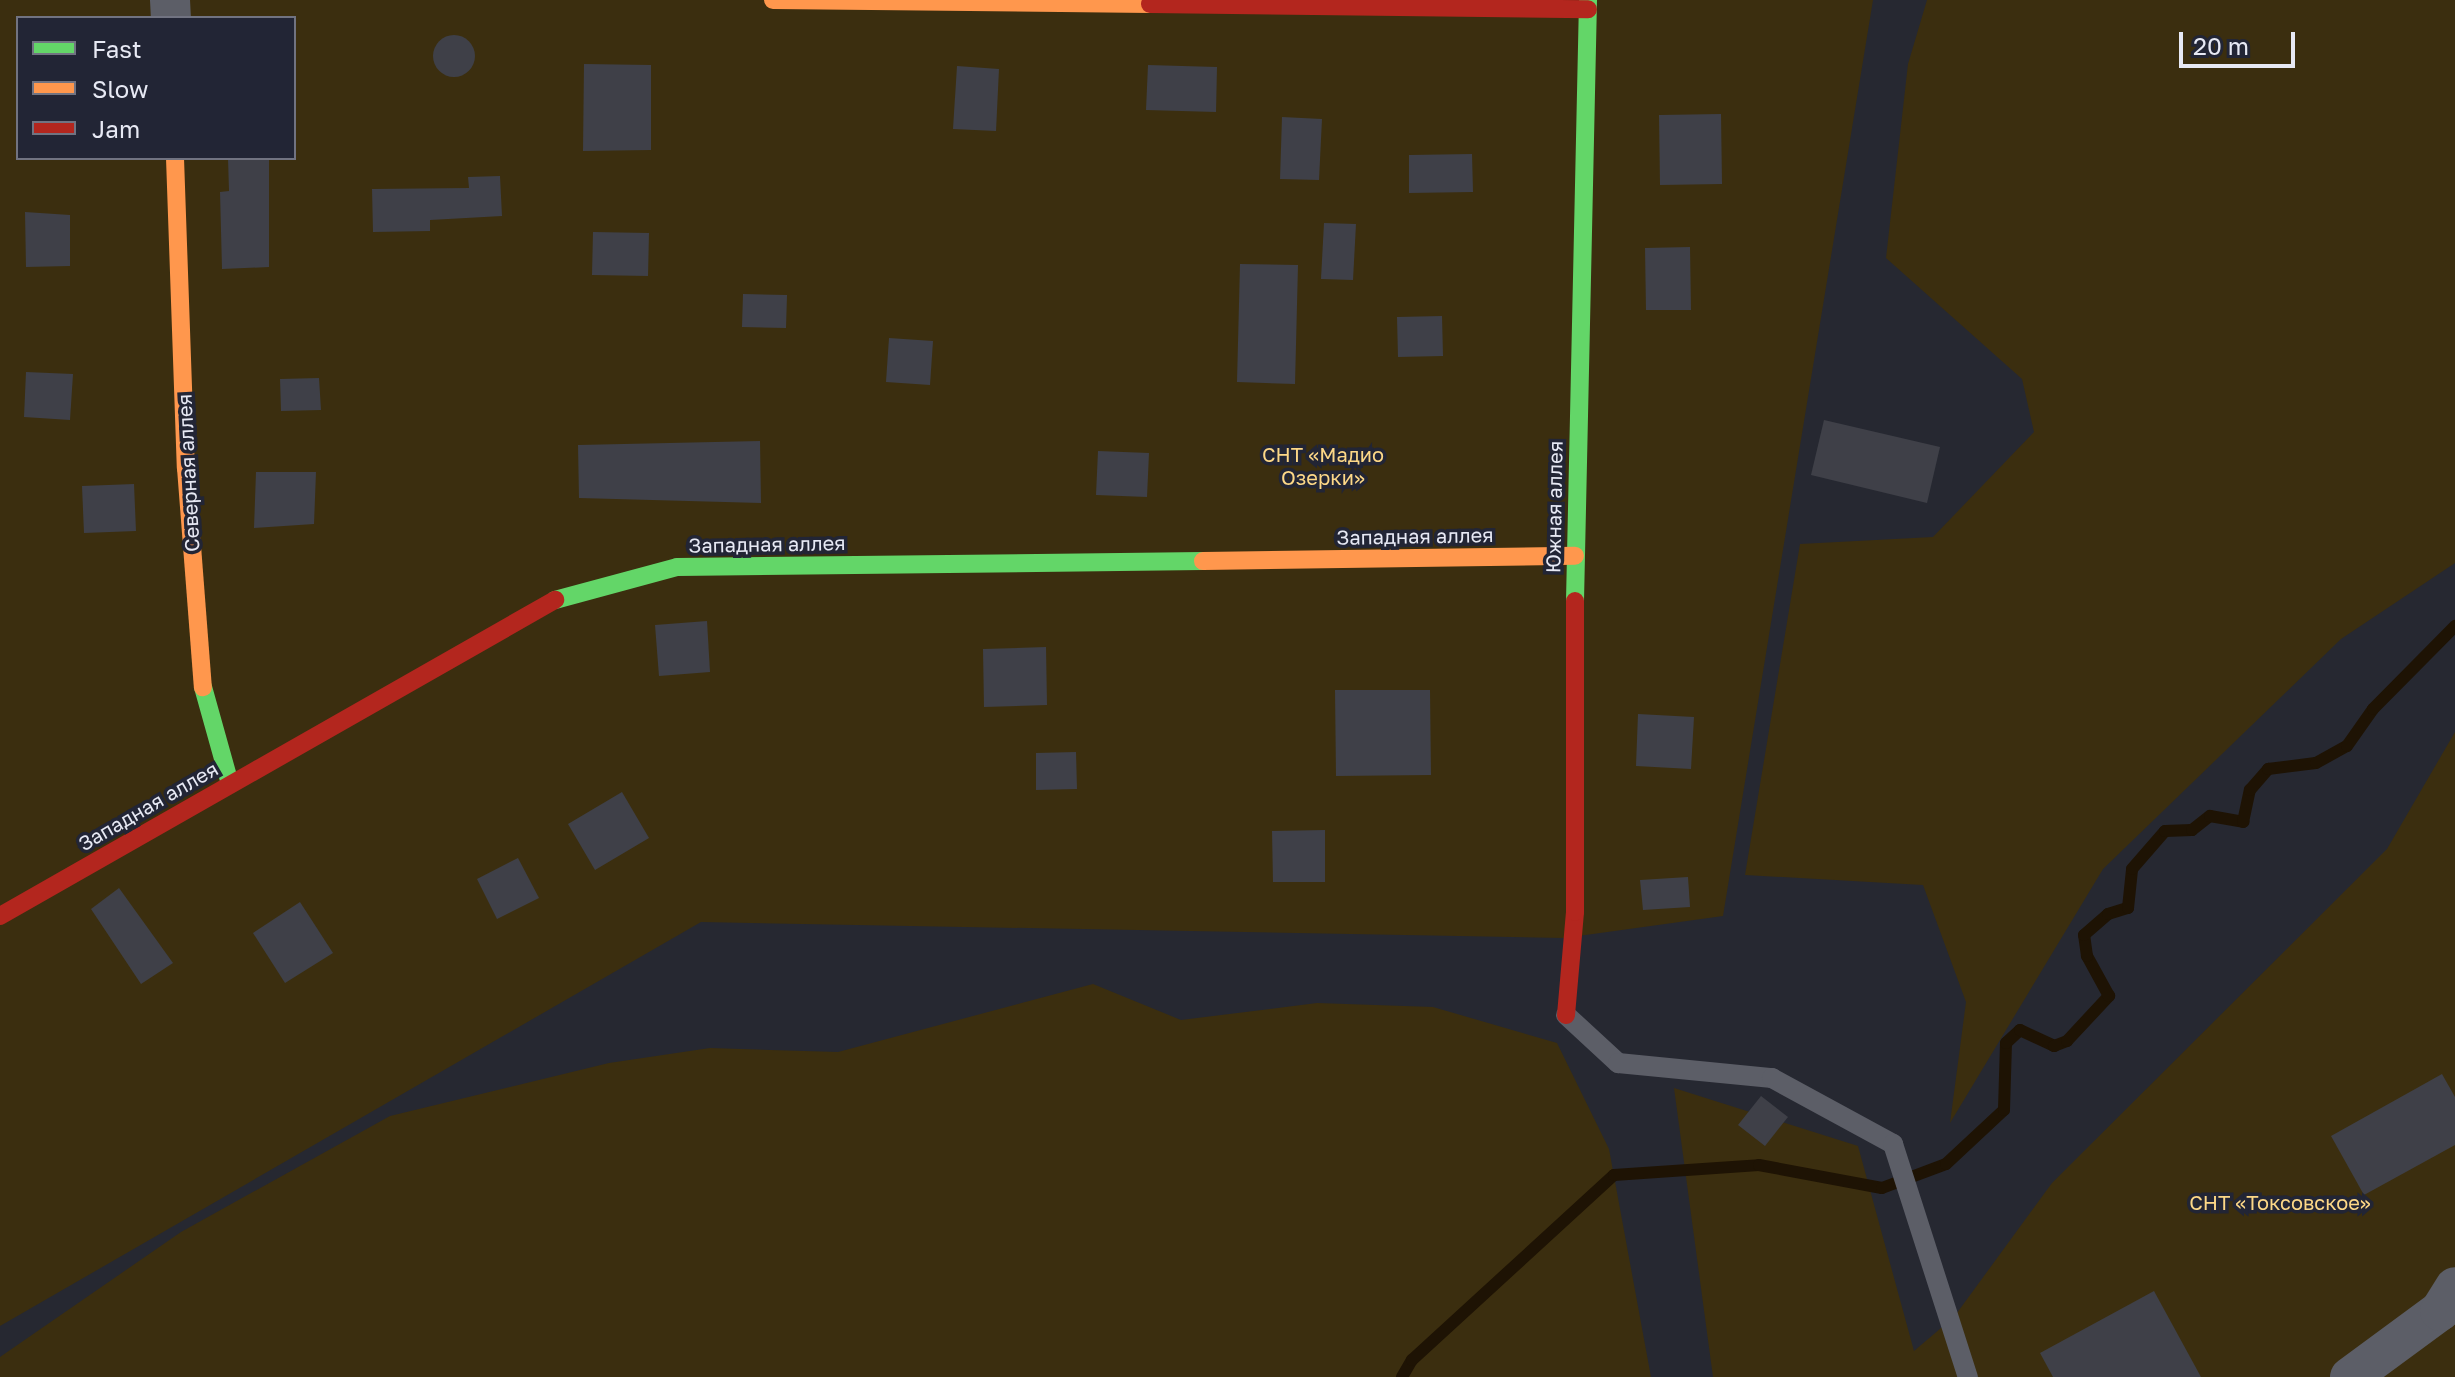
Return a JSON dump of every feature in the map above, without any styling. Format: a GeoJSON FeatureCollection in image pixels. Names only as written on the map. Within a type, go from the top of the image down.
{"type":"FeatureCollection","features":[{"type":"Feature","properties":{"kind":"street"},"geometry":{"type":"LineString","coordinates":[[773,0],[1588,5]]}},
{"type":"Feature","properties":{"kind":"street","name":"Южная аллея"},"geometry":{"type":"LineString","coordinates":[[1566,1015],[1575,912],[1575,556],[1588,5]]}},
{"type":"Feature","properties":{"kind":"street","name":"Северная аллея"},"geometry":{"type":"LineString","coordinates":[[175,160],[186,468],[204,695],[230,784]]}},
{"type":"Feature","properties":{"kind":"street","name":"Западная аллея"},"geometry":{"type":"LineString","coordinates":[[0,916],[547,602],[677,567],[1575,556]]}},
{"type":"Feature","properties":{"kind":"street"},"geometry":{"type":"LineString","coordinates":[[2350,1377],[2440,1311],[2455,1287]]}},
{"type":"Feature","properties":{"kind":"lane"},"geometry":{"type":"LineString","coordinates":[[1566,1015],[1618,1063],[1772,1078],[1893,1144],[1918,1212],[1968,1377]]}},
{"type":"Feature","properties":{"kind":"green space","name":"СНТ «Мадио Озерки»"},"geometry":{"type":"Polygon","coordinates":[[[0,0],[1873,0],[1723,916],[1564,938],[701,922],[0,1326],[0,0]]]}},
{"type":"Feature","properties":{"kind":"green space"},"geometry":{"type":"Polygon","coordinates":[[[1927,0],[2455,0],[2455,563],[2341,639],[2103,869],[1950,1123],[1966,1002],[1923,885],[1745,875],[1800,544],[1933,537],[2034,432],[2022,379],[1886,258],[1908,64],[1927,0]]]}},
{"type":"Feature","properties":{"kind":"green space","name":"СНТ «Токсовское»"},"geometry":{"type":"Polygon","coordinates":[[[2455,732],[2455,1377],[1713,1377],[1674,1088],[1858,1146],[1914,1351],[1954,1317],[2052,1183],[2387,849],[2455,732]]]}},
{"type":"Feature","properties":{"kind":"green space"},"geometry":{"type":"Polygon","coordinates":[[[1093,984],[1181,1020],[1317,1003],[1433,1007],[1557,1043],[1609,1149],[1651,1377],[0,1377],[0,1357],[181,1232],[390,1116],[609,1063],[710,1048],[838,1052],[1093,984]]]}},
{"type":"Feature","properties":{"kind":"building"},"geometry":{"type":"Polygon","coordinates":[[[454,35],[469,41],[475,56],[469,71],[454,77],[439,71],[433,56],[439,41],[454,35]]]}},
{"type":"Feature","properties":{"kind":"building"},"geometry":{"type":"Polygon","coordinates":[[[584,64],[651,65],[651,150],[583,151],[584,64]]]}},
{"type":"Feature","properties":{"kind":"building"},"geometry":{"type":"Polygon","coordinates":[[[1148,65],[1217,67],[1216,112],[1146,110],[1148,65]]]}},
{"type":"Feature","properties":{"kind":"building"},"geometry":{"type":"Polygon","coordinates":[[[957,66],[999,69],[996,131],[953,129],[957,66]]]}},
{"type":"Feature","properties":{"kind":"building"},"geometry":{"type":"Polygon","coordinates":[[[1721,114],[1722,184],[1660,185],[1659,115],[1721,114]]]}},
{"type":"Feature","properties":{"kind":"building"},"geometry":{"type":"Polygon","coordinates":[[[1282,117],[1322,119],[1319,180],[1280,179],[1282,117]]]}},
{"type":"Feature","properties":{"kind":"building"},"geometry":{"type":"Polygon","coordinates":[[[1472,154],[1473,192],[1409,193],[1409,155],[1472,154]]]}},
{"type":"Feature","properties":{"kind":"building"},"geometry":{"type":"Polygon","coordinates":[[[228,160],[269,160],[269,267],[222,269],[220,192],[229,191],[228,160]]]}},
{"type":"Feature","properties":{"kind":"building"},"geometry":{"type":"Polygon","coordinates":[[[500,176],[502,216],[430,220],[430,231],[373,232],[372,189],[469,188],[468,177],[500,176]]]}},
{"type":"Feature","properties":{"kind":"building"},"geometry":{"type":"Polygon","coordinates":[[[25,212],[70,215],[70,266],[26,267],[25,212]]]}},
{"type":"Feature","properties":{"kind":"building"},"geometry":{"type":"Polygon","coordinates":[[[1324,223],[1356,224],[1353,280],[1321,279],[1324,223]]]}},
{"type":"Feature","properties":{"kind":"building"},"geometry":{"type":"Polygon","coordinates":[[[593,232],[649,233],[648,276],[592,275],[593,232]]]}},
{"type":"Feature","properties":{"kind":"building"},"geometry":{"type":"Polygon","coordinates":[[[1690,247],[1691,310],[1646,310],[1645,248],[1690,247]]]}},
{"type":"Feature","properties":{"kind":"building"},"geometry":{"type":"Polygon","coordinates":[[[1240,264],[1298,265],[1295,384],[1237,382],[1240,264]]]}},
{"type":"Feature","properties":{"kind":"building"},"geometry":{"type":"Polygon","coordinates":[[[743,294],[787,295],[786,328],[742,327],[743,294]]]}},
{"type":"Feature","properties":{"kind":"building"},"geometry":{"type":"Polygon","coordinates":[[[1442,316],[1443,356],[1398,357],[1397,317],[1442,316]]]}},
{"type":"Feature","properties":{"kind":"building"},"geometry":{"type":"Polygon","coordinates":[[[889,338],[933,341],[930,385],[886,382],[889,338]]]}},
{"type":"Feature","properties":{"kind":"building"},"geometry":{"type":"Polygon","coordinates":[[[26,372],[73,374],[70,420],[24,417],[26,372]]]}},
{"type":"Feature","properties":{"kind":"building"},"geometry":{"type":"Polygon","coordinates":[[[319,378],[321,410],[281,411],[280,379],[319,378]]]}},
{"type":"Feature","properties":{"kind":"building"},"geometry":{"type":"Polygon","coordinates":[[[1824,420],[1940,447],[1927,503],[1811,475],[1824,420]]]}},
{"type":"Feature","properties":{"kind":"building"},"geometry":{"type":"Polygon","coordinates":[[[760,441],[761,503],[579,498],[578,445],[760,441]]]}},
{"type":"Feature","properties":{"kind":"building"},"geometry":{"type":"Polygon","coordinates":[[[1098,451],[1149,453],[1147,497],[1096,495],[1098,451]]]}},
{"type":"Feature","properties":{"kind":"building"},"geometry":{"type":"Polygon","coordinates":[[[256,472],[316,472],[314,524],[254,528],[256,472]]]}},
{"type":"Feature","properties":{"kind":"building"},"geometry":{"type":"Polygon","coordinates":[[[134,484],[136,531],[84,533],[82,486],[134,484]]]}},
{"type":"Feature","properties":{"kind":"building"},"geometry":{"type":"Polygon","coordinates":[[[707,621],[710,672],[659,676],[655,625],[707,621]]]}},
{"type":"Feature","properties":{"kind":"building"},"geometry":{"type":"Polygon","coordinates":[[[1046,647],[1047,705],[984,707],[983,649],[1046,647]]]}},
{"type":"Feature","properties":{"kind":"building"},"geometry":{"type":"Polygon","coordinates":[[[1335,690],[1430,690],[1431,775],[1336,776],[1335,690]]]}},
{"type":"Feature","properties":{"kind":"building"},"geometry":{"type":"Polygon","coordinates":[[[1638,714],[1694,717],[1691,769],[1636,766],[1638,714]]]}},
{"type":"Feature","properties":{"kind":"building"},"geometry":{"type":"Polygon","coordinates":[[[1076,752],[1077,789],[1036,790],[1036,753],[1076,752]]]}},
{"type":"Feature","properties":{"kind":"building"},"geometry":{"type":"Polygon","coordinates":[[[622,792],[649,838],[595,870],[568,824],[622,792]]]}},
{"type":"Feature","properties":{"kind":"building"},"geometry":{"type":"Polygon","coordinates":[[[1325,830],[1325,882],[1273,882],[1272,831],[1325,830]]]}},
{"type":"Feature","properties":{"kind":"building"},"geometry":{"type":"Polygon","coordinates":[[[518,858],[539,898],[497,919],[477,879],[518,858]]]}},
{"type":"Feature","properties":{"kind":"building"},"geometry":{"type":"Polygon","coordinates":[[[1688,877],[1690,907],[1643,910],[1640,880],[1688,877]]]}},
{"type":"Feature","properties":{"kind":"building"},"geometry":{"type":"Polygon","coordinates":[[[119,888],[173,963],[141,984],[91,909],[119,888]]]}},
{"type":"Feature","properties":{"kind":"building"},"geometry":{"type":"Polygon","coordinates":[[[300,902],[333,953],[285,983],[253,933],[300,902]]]}},
{"type":"Feature","properties":{"kind":"building"},"geometry":{"type":"Polygon","coordinates":[[[2442,1074],[2455,1097],[2455,1145],[2364,1195],[2331,1136],[2442,1074]]]}},
{"type":"Feature","properties":{"kind":"building"},"geometry":{"type":"Polygon","coordinates":[[[1761,1096],[1788,1117],[1765,1146],[1738,1125],[1761,1096]]]}},
{"type":"Feature","properties":{"kind":"building"},"geometry":{"type":"Polygon","coordinates":[[[2154,1291],[2201,1377],[2053,1377],[2040,1353],[2154,1291]]]}},
{"type":"Feature","properties":{"kind":"waterway"},"geometry":{"type":"LineString","coordinates":[[1402,1377],[1412,1360],[1614,1175],[1759,1165],[1882,1188],[1946,1164],[2004,1110],[2006,1043],[2020,1030],[2054,1046],[2067,1041],[2109,996],[2087,956],[2084,935],[2108,914],[2128,908],[2132,869],[2165,831],[2192,830],[2210,816],[2243,822],[2250,790],[2268,769],[2316,763],[2347,746],[2373,709],[2455,626]]}},
{"type":"Feature","properties":{"kind":"traffic: fast"},"geometry":{"type":"LineString","coordinates":[[1575,601],[1588,0]]}},
{"type":"Feature","properties":{"kind":"traffic: fast"},"geometry":{"type":"LineString","coordinates":[[555,600],[677,567],[1203,561]]}},
{"type":"Feature","properties":{"kind":"traffic: fast"},"geometry":{"type":"LineString","coordinates":[[203,687],[230,784]]}},
{"type":"Feature","properties":{"kind":"traffic: slow"},"geometry":{"type":"LineString","coordinates":[[773,0],[1150,4]]}},
{"type":"Feature","properties":{"kind":"traffic: slow"},"geometry":{"type":"LineString","coordinates":[[175,160],[186,468],[203,687]]}},
{"type":"Feature","properties":{"kind":"traffic: slow"},"geometry":{"type":"LineString","coordinates":[[1203,561],[1575,556]]}},
{"type":"Feature","properties":{"kind":"traffic: jam"},"geometry":{"type":"LineString","coordinates":[[1150,4],[1588,9]]}},
{"type":"Feature","properties":{"kind":"traffic: jam"},"geometry":{"type":"LineString","coordinates":[[0,916],[555,600]]}},
{"type":"Feature","properties":{"kind":"traffic: jam"},"geometry":{"type":"LineString","coordinates":[[1566,1015],[1575,912],[1575,601]]}}]}
